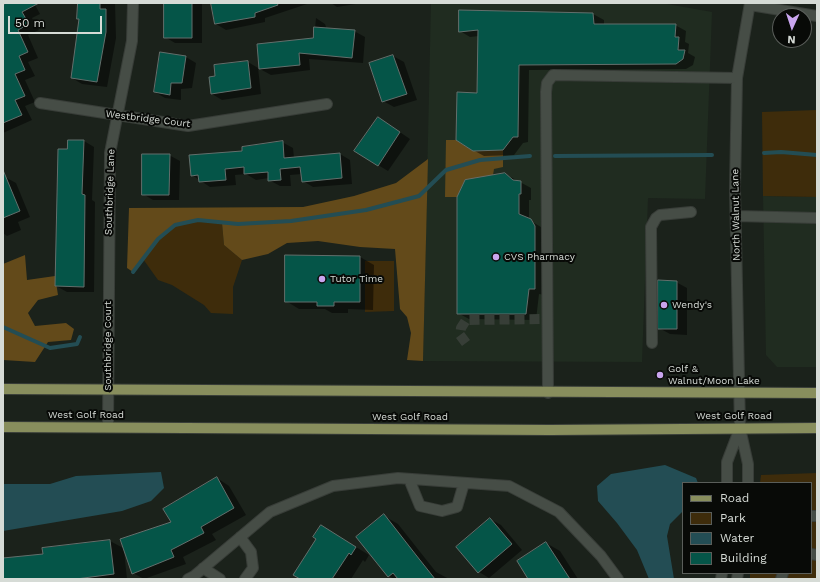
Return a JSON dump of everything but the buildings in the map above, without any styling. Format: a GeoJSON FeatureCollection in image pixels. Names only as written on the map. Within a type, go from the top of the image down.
{"type":"FeatureCollection","features":[{"type":"Feature","properties":{"kind":"main road"},"geometry":{"type":"LineString","coordinates":[[3,389],[548,393],[817,393]]}},
{"type":"Feature","properties":{"kind":"main road","name":"West Golf Road"},"geometry":{"type":"LineString","coordinates":[[3,427],[550,430],[817,428]]}},
{"type":"Feature","properties":{"kind":"street","name":"Southbridge Lane"},"geometry":{"type":"LineString","coordinates":[[108,264],[110,153],[132,41],[133,3]]}},
{"type":"Feature","properties":{"kind":"street"},"geometry":{"type":"LineString","coordinates":[[750,4],[817,16]]}},
{"type":"Feature","properties":{"kind":"street","name":"North Walnut Lane"},"geometry":{"type":"LineString","coordinates":[[740,428],[736,216],[737,78],[750,4]]}},
{"type":"Feature","properties":{"kind":"street"},"geometry":{"type":"LineString","coordinates":[[548,393],[546,92],[548,83],[553,75],[737,78]]}},
{"type":"Feature","properties":{"kind":"street","name":"Westbridge Court"},"geometry":{"type":"LineString","coordinates":[[40,103],[188,126],[327,104]]}},
{"type":"Feature","properties":{"kind":"street"},"geometry":{"type":"LineString","coordinates":[[652,343],[651,227],[656,218],[660,215],[691,212]]}},
{"type":"Feature","properties":{"kind":"street"},"geometry":{"type":"LineString","coordinates":[[736,216],[817,218]]}},
{"type":"Feature","properties":{"kind":"street","name":"Southbridge Court"},"geometry":{"type":"LineString","coordinates":[[108,264],[108,428]]}},
{"type":"Feature","properties":{"kind":"street"},"geometry":{"type":"LineString","coordinates":[[727,482],[727,462],[740,428]]}},
{"type":"Feature","properties":{"kind":"street"},"geometry":{"type":"LineString","coordinates":[[740,428],[748,464],[748,482]]}},
{"type":"Feature","properties":{"kind":"street"},"geometry":{"type":"LineString","coordinates":[[188,579],[270,512],[333,486],[398,478],[509,486],[559,512],[601,556],[618,579]]}},
{"type":"Feature","properties":{"kind":"street"},"geometry":{"type":"LineString","coordinates":[[409,479],[420,506],[442,511],[457,507],[464,483]]}},
{"type":"Feature","properties":{"kind":"street"},"geometry":{"type":"LineString","coordinates":[[240,537],[251,552],[253,568],[245,579]]}},
{"type":"Feature","properties":{"kind":"street"},"geometry":{"type":"LineString","coordinates":[[203,568],[220,579]]}},
{"type":"Feature","properties":{"kind":"shaded area"},"geometry":{"type":"Polygon","coordinates":[[[431,3],[661,3],[712,12],[705,199],[648,198],[642,362],[423,361],[431,3]]]}},
{"type":"Feature","properties":{"kind":"shaded area"},"geometry":{"type":"Polygon","coordinates":[[[446,140],[456,140],[473,151],[503,150],[503,167],[494,169],[493,175],[465,180],[457,197],[445,197],[446,140]]]}},
{"type":"Feature","properties":{"kind":"shaded area"},"geometry":{"type":"Polygon","coordinates":[[[428,159],[423,361],[407,360],[411,333],[407,317],[400,309],[395,249],[360,247],[318,241],[287,243],[268,254],[242,260],[224,245],[222,223],[204,221],[178,225],[168,230],[152,247],[133,272],[127,268],[129,208],[303,207],[354,196],[396,183],[428,159]]]}},
{"type":"Feature","properties":{"kind":"shaded area"},"geometry":{"type":"Polygon","coordinates":[[[763,196],[817,197],[817,367],[777,367],[766,355],[763,196]]]}},
{"type":"Feature","properties":{"kind":"shaded area"},"geometry":{"type":"Polygon","coordinates":[[[25,255],[27,280],[55,276],[58,295],[38,300],[28,313],[35,326],[66,323],[74,329],[71,340],[48,342],[35,362],[3,360],[3,264],[25,255]]]}},
{"type":"Feature","properties":{"kind":"green space"},"geometry":{"type":"Polygon","coordinates":[[[817,110],[817,197],[763,196],[762,112],[817,110]]]}},
{"type":"Feature","properties":{"kind":"green space"},"geometry":{"type":"Polygon","coordinates":[[[198,220],[222,223],[224,245],[242,260],[233,287],[233,314],[211,313],[204,305],[172,285],[158,280],[143,259],[158,239],[175,225],[198,220]]]}},
{"type":"Feature","properties":{"kind":"green space"},"geometry":{"type":"Polygon","coordinates":[[[365,261],[394,261],[394,311],[365,312],[365,261]]]}},
{"type":"Feature","properties":{"kind":"green space"},"geometry":{"type":"Polygon","coordinates":[[[817,473],[817,579],[750,579],[750,574],[812,574],[812,482],[760,482],[761,475],[817,473]]]}},
{"type":"Feature","properties":{"kind":"water"},"geometry":{"type":"Polygon","coordinates":[[[665,465],[696,478],[698,482],[682,482],[682,512],[670,524],[667,536],[674,579],[649,579],[637,550],[598,501],[597,486],[611,474],[665,465]]]}},
{"type":"Feature","properties":{"kind":"water"},"geometry":{"type":"Polygon","coordinates":[[[161,472],[164,488],[151,501],[122,511],[3,531],[3,484],[50,484],[76,476],[161,472]]]}},
{"type":"Feature","properties":{"kind":"waterway"},"geometry":{"type":"LineString","coordinates":[[764,153],[781,152],[817,155]]}},
{"type":"Feature","properties":{"kind":"waterway"},"geometry":{"type":"LineString","coordinates":[[555,156],[712,155]]}},
{"type":"Feature","properties":{"kind":"waterway"},"geometry":{"type":"LineString","coordinates":[[133,272],[158,239],[175,225],[198,220],[238,224],[291,221],[366,210],[419,196],[446,170],[480,160],[530,156]]}},
{"type":"Feature","properties":{"kind":"waterway"},"geometry":{"type":"LineString","coordinates":[[3,327],[50,348],[77,344],[80,337]]}},
{"type":"Feature","properties":{"kind":"tunnel"},"geometry":{"type":"LineString","coordinates":[[466,343],[460,335],[461,328],[466,320],[547,319]]}},
{"type":"Feature","properties":{"kind":"place","name":"CVS Pharmacy"},"geometry":{"type":"Point","coordinates":[496,257]}},
{"type":"Feature","properties":{"kind":"place","name":"Tutor Time"},"geometry":{"type":"Point","coordinates":[322,279]}},
{"type":"Feature","properties":{"kind":"place","name":"Wendy's"},"geometry":{"type":"Point","coordinates":[664,305]}},
{"type":"Feature","properties":{"kind":"place","name":"Golf & Walnut/Moon Lake"},"geometry":{"type":"Point","coordinates":[660,375]}}]}
